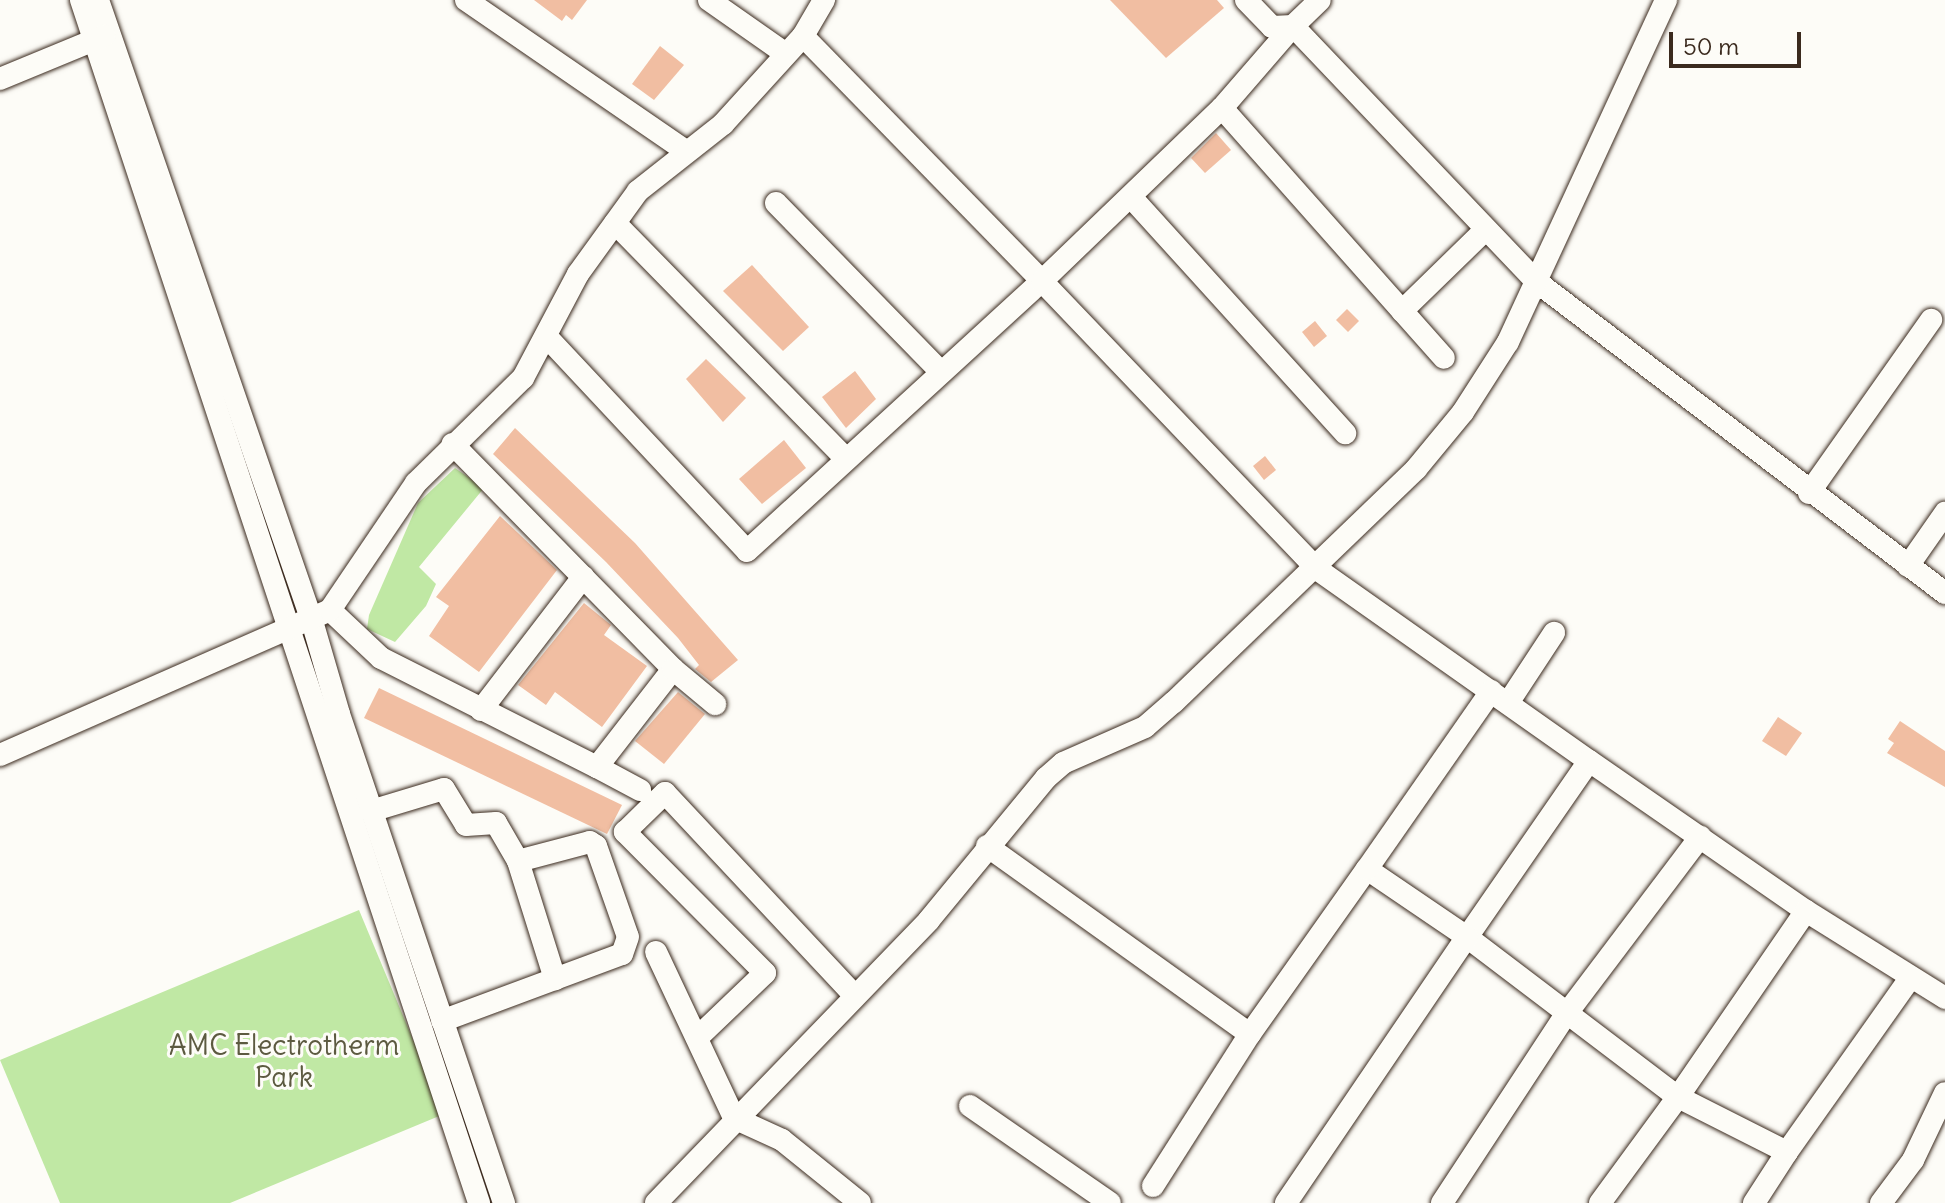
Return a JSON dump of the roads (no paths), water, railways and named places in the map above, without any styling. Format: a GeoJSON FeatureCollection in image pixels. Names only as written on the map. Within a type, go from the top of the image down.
{"type":"FeatureCollection","features":[{"type":"Feature","properties":{"kind":"street"},"geometry":{"type":"LineString","coordinates":[[81,0],[101,37],[321,616],[371,811],[504,1203]]}},
{"type":"Feature","properties":{"kind":"street"},"geometry":{"type":"LineString","coordinates":[[98,0],[101,37],[287,632],[479,1203]]}},
{"type":"Feature","properties":{"kind":"street"},"geometry":{"type":"LineString","coordinates":[[466,0],[687,152]]}},
{"type":"Feature","properties":{"kind":"street"},"geometry":{"type":"LineString","coordinates":[[709,0],[786,54]]}},
{"type":"Feature","properties":{"kind":"street"},"geometry":{"type":"LineString","coordinates":[[0,755],[321,616],[416,483],[523,378],[578,274],[638,191],[723,124],[803,36],[824,0]]}},
{"type":"Feature","properties":{"kind":"street"},"geometry":{"type":"LineString","coordinates":[[1246,0],[1272,27],[1293,26],[1537,282],[1809,493],[1945,593]]}},
{"type":"Feature","properties":{"kind":"street"},"geometry":{"type":"LineString","coordinates":[[546,336],[747,551],[1131,197],[1222,108],[1293,26],[1320,0]]}},
{"type":"Feature","properties":{"kind":"street"},"geometry":{"type":"LineString","coordinates":[[656,1203],[734,1118],[929,920],[987,846],[1063,763],[1145,727],[1317,569],[1416,469],[1463,412],[1508,342],[1666,0]]}},
{"type":"Feature","properties":{"kind":"street"},"geometry":{"type":"LineString","coordinates":[[803,36],[1317,569],[1806,911],[1945,998]]}},
{"type":"Feature","properties":{"kind":"street"},"geometry":{"type":"LineString","coordinates":[[0,79],[101,37]]}},
{"type":"Feature","properties":{"kind":"street"},"geometry":{"type":"LineString","coordinates":[[1222,108],[1444,358]]}},
{"type":"Feature","properties":{"kind":"street"},"geometry":{"type":"LineString","coordinates":[[1131,197],[1345,433]]}},
{"type":"Feature","properties":{"kind":"street"},"geometry":{"type":"LineString","coordinates":[[776,203],[941,372]]}},
{"type":"Feature","properties":{"kind":"street"},"geometry":{"type":"LineString","coordinates":[[615,223],[846,459]]}},
{"type":"Feature","properties":{"kind":"street"},"geometry":{"type":"LineString","coordinates":[[1402,311],[1486,229]]}},
{"type":"Feature","properties":{"kind":"street"},"geometry":{"type":"LineString","coordinates":[[1809,493],[1931,320]]}},
{"type":"Feature","properties":{"kind":"street"},"geometry":{"type":"LineString","coordinates":[[453,444],[673,669],[715,704]]}},
{"type":"Feature","properties":{"kind":"street"},"geometry":{"type":"LineString","coordinates":[[1908,566],[1945,513]]}},
{"type":"Feature","properties":{"kind":"street"},"geometry":{"type":"LineString","coordinates":[[481,710],[583,577]]}},
{"type":"Feature","properties":{"kind":"street"},"geometry":{"type":"LineString","coordinates":[[321,616],[381,658],[640,790]]}},
{"type":"Feature","properties":{"kind":"street"},"geometry":{"type":"LineString","coordinates":[[1153,1186],[1250,1034],[1367,869],[1499,697],[1554,633]]}},
{"type":"Feature","properties":{"kind":"street"},"geometry":{"type":"LineString","coordinates":[[597,767],[673,669]]}},
{"type":"Feature","properties":{"kind":"street"},"geometry":{"type":"LineString","coordinates":[[1286,1203],[1589,761]]}},
{"type":"Feature","properties":{"kind":"street"},"geometry":{"type":"LineString","coordinates":[[371,811],[444,789],[466,825],[496,823],[518,861],[555,979]]}},
{"type":"Feature","properties":{"kind":"street"},"geometry":{"type":"LineString","coordinates":[[697,1038],[765,973],[625,832],[665,793],[854,995]]}},
{"type":"Feature","properties":{"kind":"street"},"geometry":{"type":"LineString","coordinates":[[1442,1203],[1567,1013],[1700,837]]}},
{"type":"Feature","properties":{"kind":"street"},"geometry":{"type":"LineString","coordinates":[[442,1021],[622,954],[628,949],[628,937],[596,846],[583,842],[518,861]]}},
{"type":"Feature","properties":{"kind":"street"},"geometry":{"type":"LineString","coordinates":[[987,846],[1250,1034]]}},
{"type":"Feature","properties":{"kind":"street"},"geometry":{"type":"LineString","coordinates":[[1367,869],[1467,937],[1678,1097],[1787,1152]]}},
{"type":"Feature","properties":{"kind":"street"},"geometry":{"type":"LineString","coordinates":[[1600,1203],[1678,1097],[1806,911]]}},
{"type":"Feature","properties":{"kind":"street"},"geometry":{"type":"LineString","coordinates":[[656,952],[734,1118],[782,1140],[860,1203]]}},
{"type":"Feature","properties":{"kind":"street"},"geometry":{"type":"LineString","coordinates":[[1754,1203],[1911,977]]}},
{"type":"Feature","properties":{"kind":"street"},"geometry":{"type":"LineString","coordinates":[[1881,1203],[1913,1160],[1945,1093]]}},
{"type":"Feature","properties":{"kind":"street"},"geometry":{"type":"LineString","coordinates":[[970,1106],[1110,1203]]}},
{"type":"Feature","properties":{"kind":"park label","name":"AMC Electrotherm Park"},"geometry":{"type":"Point","coordinates":[284,1061]}}]}
